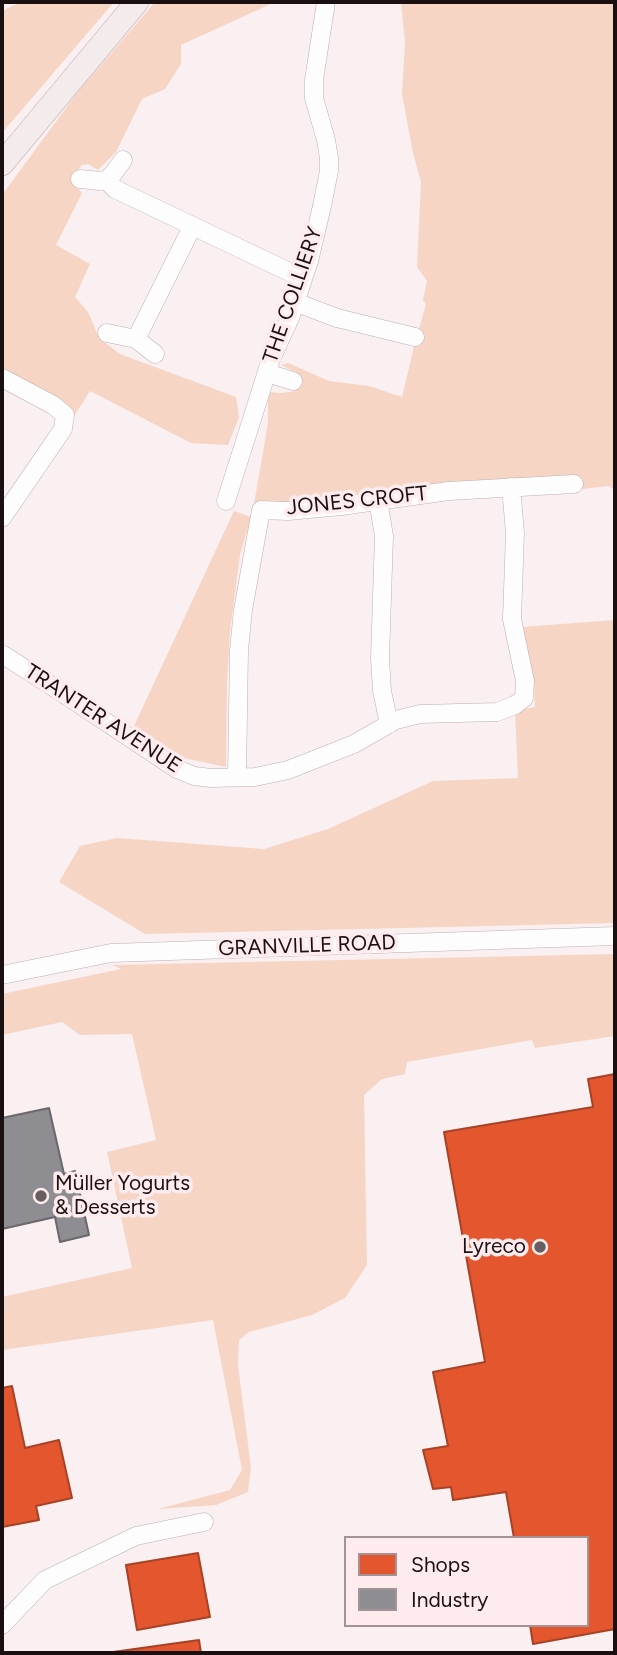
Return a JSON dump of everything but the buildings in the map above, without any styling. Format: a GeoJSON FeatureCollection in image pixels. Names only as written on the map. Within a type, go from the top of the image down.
{"type":"FeatureCollection","features":[{"type":"Feature","properties":{"kind":"main road"},"geometry":{"type":"LineString","coordinates":[[2,164],[137,2]]}},
{"type":"Feature","properties":{"kind":"street","name":"THE COLLIERY"},"geometry":{"type":"LineString","coordinates":[[226,501],[267,373],[309,261],[322,206],[329,171],[327,140],[314,98],[316,64],[326,2]]}},
{"type":"Feature","properties":{"kind":"street"},"geometry":{"type":"LineString","coordinates":[[106,180],[123,160]]}},
{"type":"Feature","properties":{"kind":"street"},"geometry":{"type":"LineString","coordinates":[[80,179],[106,180],[115,189],[302,278]]}},
{"type":"Feature","properties":{"kind":"street"},"geometry":{"type":"LineString","coordinates":[[136,339],[192,227]]}},
{"type":"Feature","properties":{"kind":"street"},"geometry":{"type":"LineString","coordinates":[[295,302],[337,317],[415,337]]}},
{"type":"Feature","properties":{"kind":"street"},"geometry":{"type":"LineString","coordinates":[[107,333],[136,339],[155,354]]}},
{"type":"Feature","properties":{"kind":"street"},"geometry":{"type":"LineString","coordinates":[[267,373],[292,381]]}},
{"type":"Feature","properties":{"kind":"street"},"geometry":{"type":"LineString","coordinates":[[2,378],[53,405],[65,415],[63,429],[2,518]]}},
{"type":"Feature","properties":{"kind":"street","name":"JONES CROFT"},"geometry":{"type":"LineString","coordinates":[[237,777],[239,650],[243,610],[261,510],[341,506],[449,491],[574,484]]}},
{"type":"Feature","properties":{"kind":"street","name":"TRANTER AVENUE"},"geometry":{"type":"LineString","coordinates":[[2,654],[177,769],[194,776],[255,776],[288,770],[354,744],[396,720],[419,714],[498,712],[524,698],[525,681],[512,619],[515,533],[511,487]]}},
{"type":"Feature","properties":{"kind":"street"},"geometry":{"type":"LineString","coordinates":[[378,500],[384,536],[380,619],[382,691],[389,724]]}},
{"type":"Feature","properties":{"kind":"street","name":"GRANVILLE ROAD"},"geometry":{"type":"LineString","coordinates":[[2,975],[111,953],[615,936]]}},
{"type":"Feature","properties":{"kind":"street"},"geometry":{"type":"LineString","coordinates":[[2,1625],[45,1580],[55,1574],[135,1535],[204,1522]]}},
{"type":"Feature","properties":{"kind":"shaded area"},"geometry":{"type":"Polygon","coordinates":[[[21,2],[114,2],[2,133],[2,11],[21,2]]]}},
{"type":"Feature","properties":{"kind":"shaded area"},"geometry":{"type":"Polygon","coordinates":[[[155,2],[275,2],[181,45],[181,64],[165,89],[142,99],[116,152],[98,170],[88,164],[82,165],[74,175],[75,185],[82,193],[56,245],[90,264],[75,297],[88,312],[99,338],[120,354],[236,397],[239,417],[228,445],[191,443],[90,391],[74,416],[40,392],[2,372],[2,195],[77,93],[155,2]]]}},
{"type":"Feature","properties":{"kind":"shaded area"},"geometry":{"type":"Polygon","coordinates":[[[401,2],[615,2],[615,528],[614,490],[609,486],[308,505],[254,504],[268,423],[268,392],[295,391],[300,382],[298,373],[281,365],[288,363],[329,381],[369,386],[402,397],[426,304],[423,300],[427,281],[417,267],[421,182],[402,94],[405,43],[401,2]]]}},
{"type":"Feature","properties":{"kind":"shaded area"},"geometry":{"type":"Polygon","coordinates":[[[234,511],[251,517],[240,555],[230,631],[226,767],[184,758],[134,726],[234,511]]]}},
{"type":"Feature","properties":{"kind":"shaded area"},"geometry":{"type":"Polygon","coordinates":[[[615,620],[615,923],[145,934],[59,882],[80,846],[117,838],[264,849],[328,829],[433,781],[518,778],[515,711],[535,707],[534,684],[522,627],[615,620]]]}},
{"type":"Feature","properties":{"kind":"shaded area"},"geometry":{"type":"Polygon","coordinates":[[[615,954],[615,1036],[535,1048],[532,1040],[407,1062],[405,1074],[382,1079],[364,1095],[367,1265],[345,1298],[312,1315],[249,1332],[239,1340],[238,1365],[251,1468],[248,1492],[216,1505],[158,1509],[230,1490],[242,1470],[213,1320],[2,1350],[2,1297],[132,1268],[107,1152],[156,1140],[132,1034],[80,1035],[62,1022],[2,1035],[2,994],[121,969],[112,965],[615,954]]]}},
{"type":"Feature","properties":{"kind":"place","name":"Müller Yogurts & Desserts"},"geometry":{"type":"Point","coordinates":[41,1196]}},
{"type":"Feature","properties":{"kind":"place","name":"Lyreco"},"geometry":{"type":"Point","coordinates":[540,1247]}}]}
